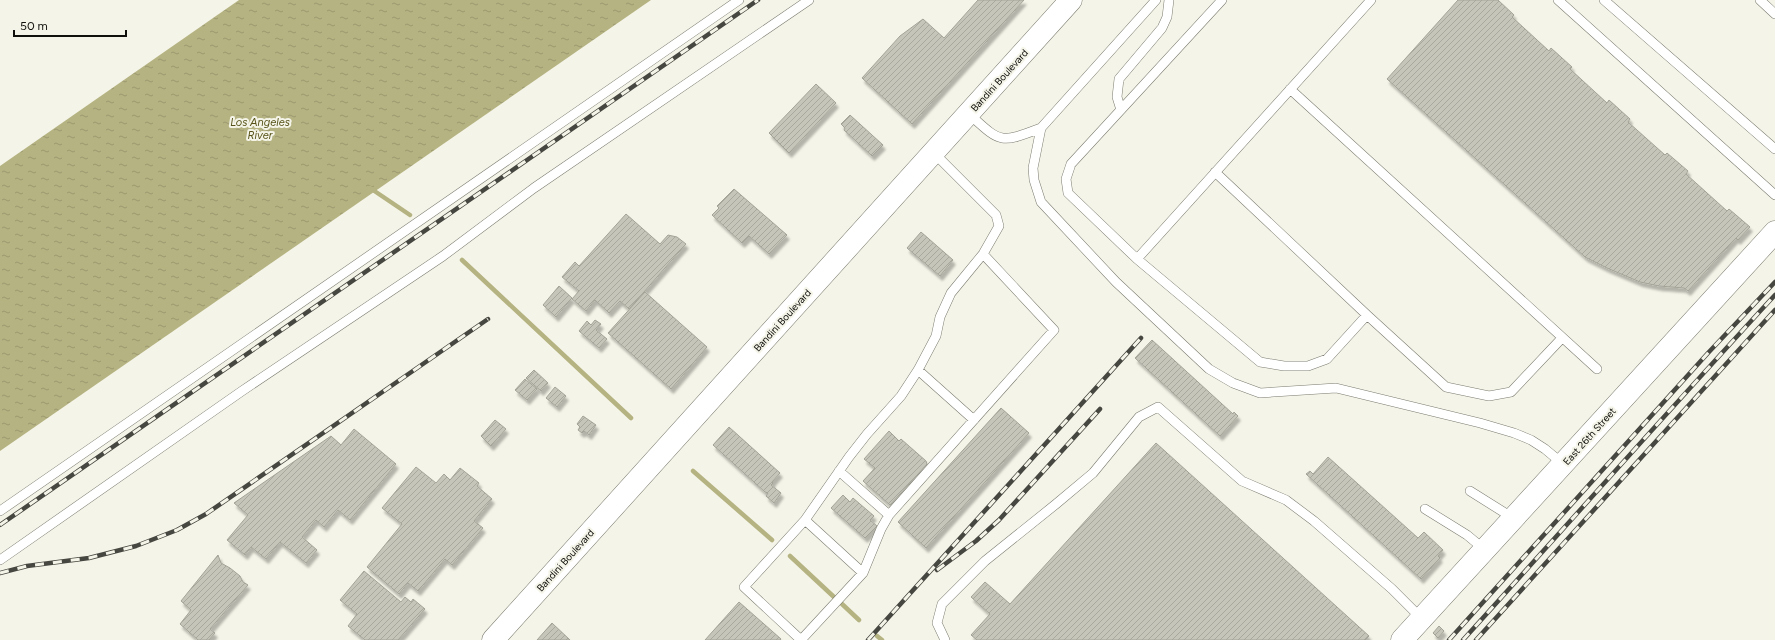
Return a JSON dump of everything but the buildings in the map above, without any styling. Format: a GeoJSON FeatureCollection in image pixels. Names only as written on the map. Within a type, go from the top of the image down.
{"type":"FeatureCollection","features":[{"type":"Feature","properties":{"kind":"main road","name":"Bandini Boulevard"},"geometry":{"type":"LineString","coordinates":[[493,640],[1071,0]]}},
{"type":"Feature","properties":{"kind":"main road","name":"East 26th Street"},"geometry":{"type":"LineString","coordinates":[[1402,640],[1775,232]]}},
{"type":"Feature","properties":{"kind":"lane"},"geometry":{"type":"LineString","coordinates":[[0,511],[739,0]]}},
{"type":"Feature","properties":{"kind":"lane"},"geometry":{"type":"LineString","coordinates":[[0,560],[242,391],[443,256],[534,188],[809,0]]}},
{"type":"Feature","properties":{"kind":"lane"},"geometry":{"type":"LineString","coordinates":[[968,113],[994,136],[1000,138],[1018,136],[1041,128],[1156,0]]}},
{"type":"Feature","properties":{"kind":"lane"},"geometry":{"type":"LineString","coordinates":[[1121,110],[1117,97],[1119,79],[1162,28],[1167,17],[1169,0]]}},
{"type":"Feature","properties":{"kind":"lane"},"geometry":{"type":"LineString","coordinates":[[1222,0],[1071,164],[1066,179],[1068,194],[1137,259],[1260,362],[1284,366],[1308,366],[1327,359],[1367,315]]}},
{"type":"Feature","properties":{"kind":"lane"},"geometry":{"type":"LineString","coordinates":[[1137,259],[1371,0]]}},
{"type":"Feature","properties":{"kind":"lane"},"geometry":{"type":"LineString","coordinates":[[1558,0],[1775,195]]}},
{"type":"Feature","properties":{"kind":"lane"},"geometry":{"type":"LineString","coordinates":[[1604,0],[1775,149]]}},
{"type":"Feature","properties":{"kind":"lane"},"geometry":{"type":"LineString","coordinates":[[1760,0],[1775,14]]}},
{"type":"Feature","properties":{"kind":"lane"},"geometry":{"type":"LineString","coordinates":[[1290,89],[1597,369]]}},
{"type":"Feature","properties":{"kind":"lane"},"geometry":{"type":"LineString","coordinates":[[1041,128],[1033,168],[1034,180],[1041,202],[1116,282],[1209,369],[1221,377],[1245,388],[1263,393],[1336,388],[1480,423],[1514,433],[1531,440],[1563,464]]}},
{"type":"Feature","properties":{"kind":"lane"},"geometry":{"type":"LineString","coordinates":[[933,152],[996,215],[999,226],[983,254],[951,293],[940,317],[936,336],[918,370],[901,396],[867,434],[805,520],[744,587],[801,640],[863,573],[880,529],[889,515],[1054,330],[983,254]]}},
{"type":"Feature","properties":{"kind":"lane"},"geometry":{"type":"LineString","coordinates":[[1215,172],[1446,387],[1489,396],[1511,392],[1562,338]]}},
{"type":"Feature","properties":{"kind":"lane"},"geometry":{"type":"LineString","coordinates":[[918,370],[974,420]]}},
{"type":"Feature","properties":{"kind":"lane"},"geometry":{"type":"LineString","coordinates":[[945,640],[937,624],[942,604],[985,560],[1093,473],[1139,417],[1158,408],[1242,481],[1286,500],[1314,521],[1392,589],[1422,619]]}},
{"type":"Feature","properties":{"kind":"lane"},"geometry":{"type":"LineString","coordinates":[[839,471],[889,515]]}},
{"type":"Feature","properties":{"kind":"lane"},"geometry":{"type":"LineString","coordinates":[[1470,491],[1513,518]]}},
{"type":"Feature","properties":{"kind":"lane"},"geometry":{"type":"LineString","coordinates":[[1425,509],[1467,535],[1484,550]]}},
{"type":"Feature","properties":{"kind":"lane"},"geometry":{"type":"LineString","coordinates":[[805,520],[863,573]]}},
{"type":"Feature","properties":{"kind":"water","name":"Los Angeles River"},"geometry":{"type":"Polygon","coordinates":[[[239,0],[651,0],[0,451],[0,166],[239,0]]]}},
{"type":"Feature","properties":{"kind":"waterway"},"geometry":{"type":"LineString","coordinates":[[370,188],[410,215]]}},
{"type":"Feature","properties":{"kind":"waterway"},"geometry":{"type":"LineString","coordinates":[[462,260],[631,418]]}},
{"type":"Feature","properties":{"kind":"waterway"},"geometry":{"type":"LineString","coordinates":[[693,471],[772,540]]}},
{"type":"Feature","properties":{"kind":"waterway"},"geometry":{"type":"LineString","coordinates":[[790,556],[834,597]]}},
{"type":"Feature","properties":{"kind":"waterway"},"geometry":{"type":"LineString","coordinates":[[842,604],[859,620]]}},
{"type":"Feature","properties":{"kind":"waterway"},"geometry":{"type":"LineString","coordinates":[[877,636],[882,640]]}},
{"type":"Feature","properties":{"kind":"railway"},"geometry":{"type":"LineString","coordinates":[[0,525],[758,0]]}},
{"type":"Feature","properties":{"kind":"railway"},"geometry":{"type":"LineString","coordinates":[[1449,640],[1708,353],[1775,282]]}},
{"type":"Feature","properties":{"kind":"railway"},"geometry":{"type":"LineString","coordinates":[[1463,640],[1775,295]]}},
{"type":"Feature","properties":{"kind":"railway"},"geometry":{"type":"LineString","coordinates":[[1476,640],[1775,310]]}},
{"type":"Feature","properties":{"kind":"railway"},"geometry":{"type":"LineString","coordinates":[[0,573],[27,566],[89,558],[136,546],[177,530],[206,514],[488,319]]}},
{"type":"Feature","properties":{"kind":"railway"},"geometry":{"type":"LineString","coordinates":[[868,640],[1141,338]]}},
{"type":"Feature","properties":{"kind":"railway"},"geometry":{"type":"LineString","coordinates":[[937,570],[976,541],[999,520],[1100,409]]}}]}
